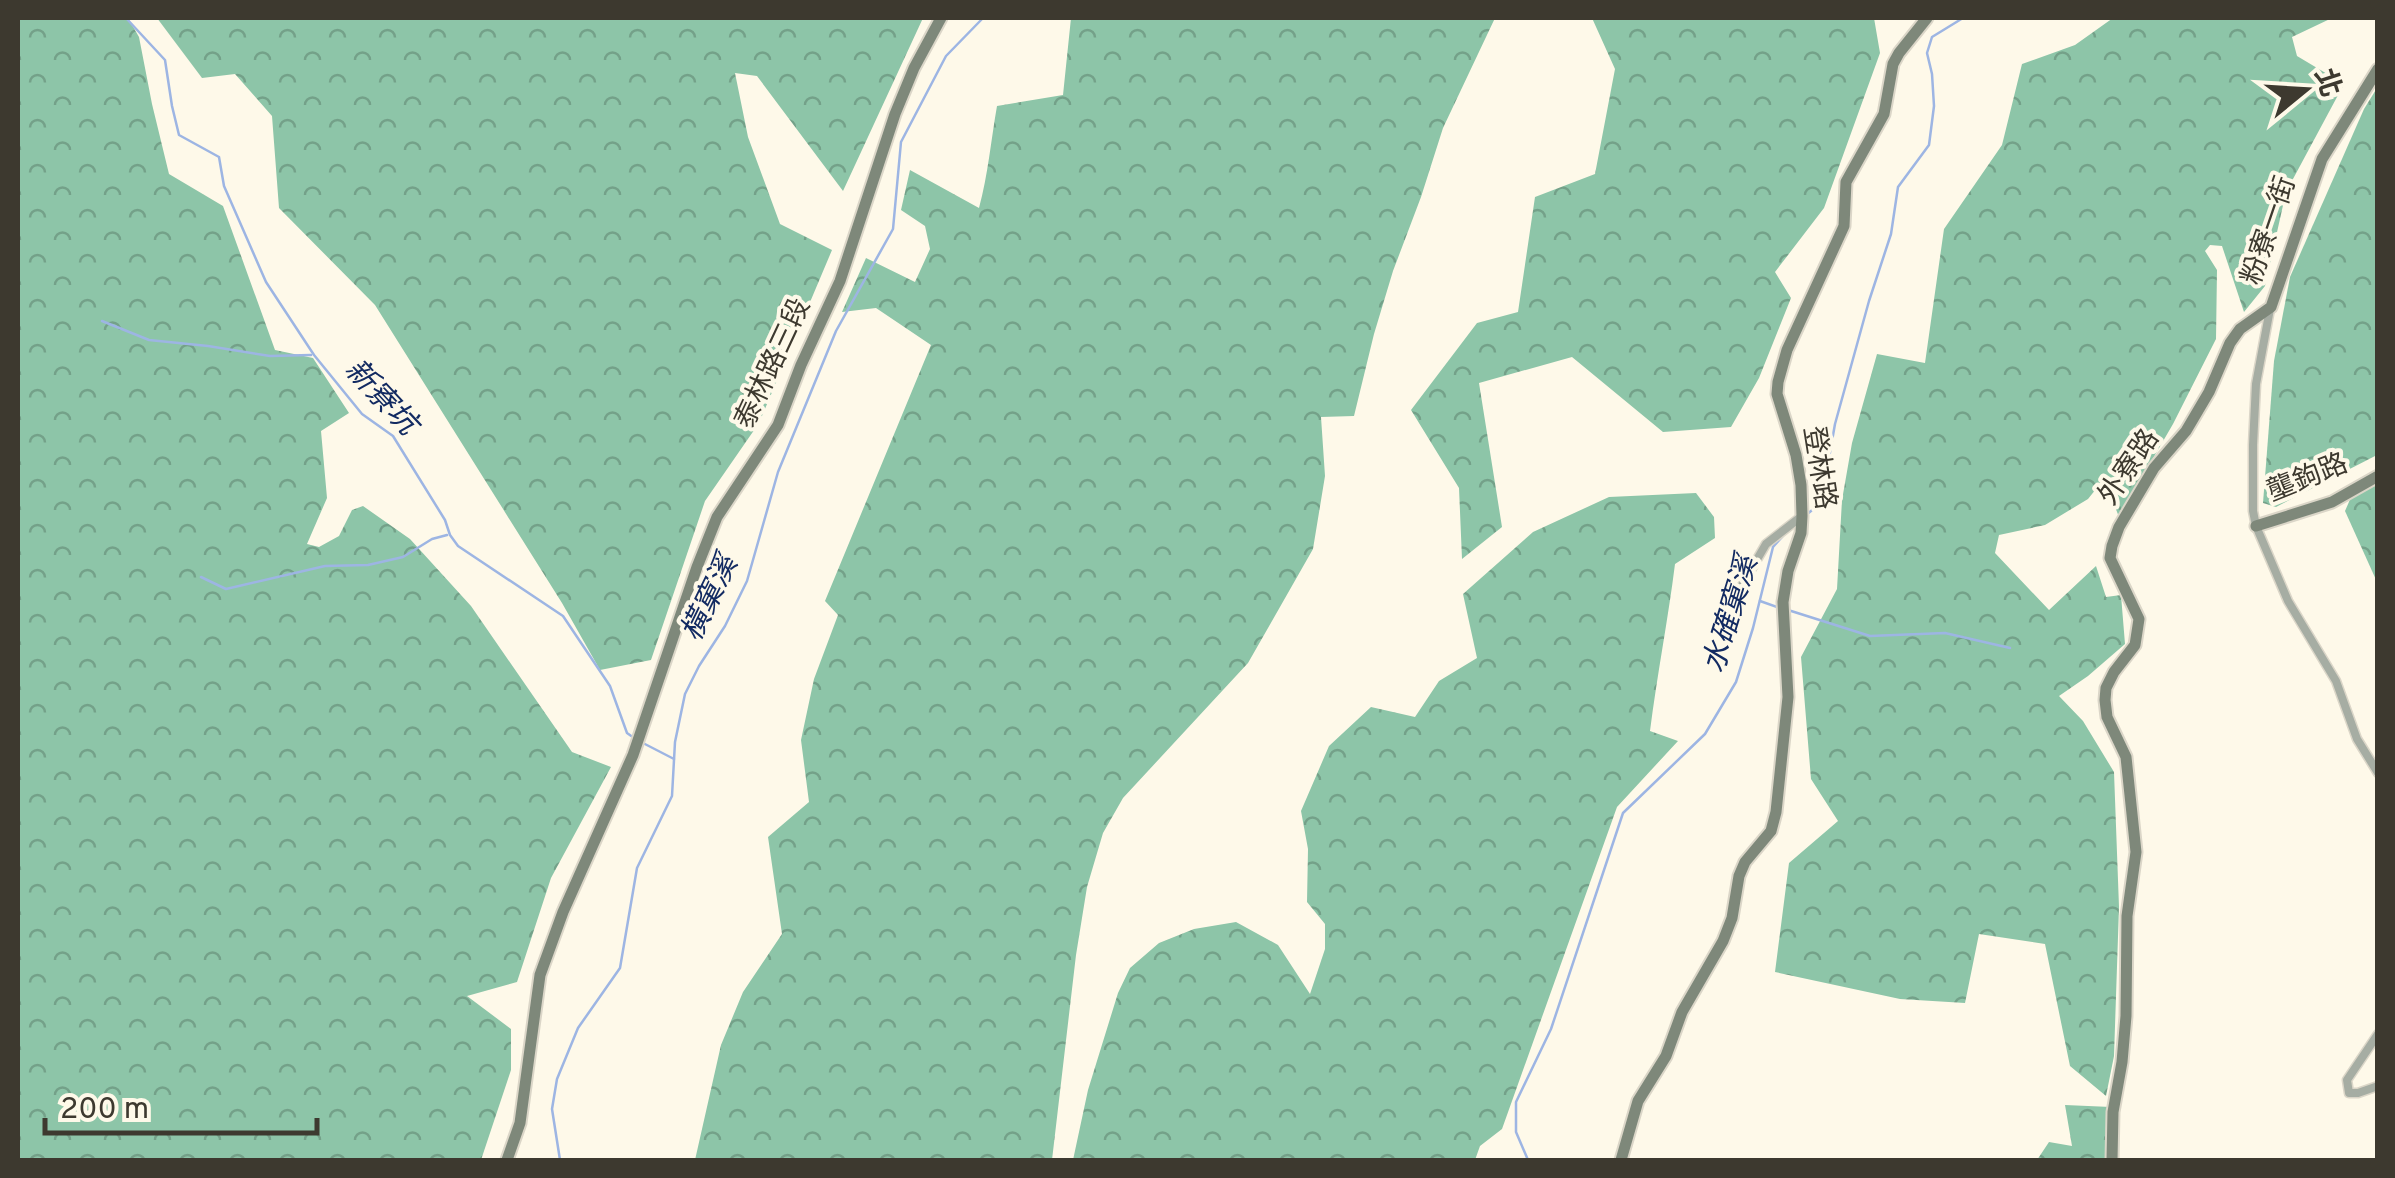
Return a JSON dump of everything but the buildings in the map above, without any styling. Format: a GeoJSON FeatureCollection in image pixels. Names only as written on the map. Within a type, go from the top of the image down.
{"type":"FeatureCollection","features":[{"type":"Feature","properties":{"kind":"street","name":"泰林路三段"},"geometry":{"type":"LineString","coordinates":[[507,1160],[520,1123],[540,974],[563,912],[644,727],[717,518],[778,424],[840,282],[895,114],[941,18]]}},
{"type":"Feature","properties":{"kind":"street","name":"登林路"},"geometry":{"type":"LineString","coordinates":[[1621,1160],[1638,1101],[1666,1056],[1682,1012],[1728,930],[1745,862],[1772,831],[1788,698],[1782,602],[1802,521],[1796,455],[1777,394],[1778,382],[1787,350],[1844,226],[1846,182],[1884,114],[1893,64],[1927,18]]}},
{"type":"Feature","properties":{"kind":"street","name":"粉寮一街"},"geometry":{"type":"LineString","coordinates":[[2270,307],[2322,158],[2378,69]]}},
{"type":"Feature","properties":{"kind":"street"},"geometry":{"type":"LineString","coordinates":[[2270,307],[2256,384],[2256,526],[2288,600],[2336,681],[2357,739],[2378,773]]}},
{"type":"Feature","properties":{"kind":"street","name":"外寮路"},"geometry":{"type":"LineString","coordinates":[[2112,1160],[2113,1112],[2126,1016],[2128,916],[2136,852],[2126,757],[2107,717],[2105,700],[2114,672],[2135,645],[2140,619],[2110,558],[2112,546],[2154,468],[2186,431],[2209,392],[2230,344],[2240,329],[2270,307]]}},
{"type":"Feature","properties":{"kind":"street","name":"壟鉤路"},"geometry":{"type":"LineString","coordinates":[[2256,526],[2332,502],[2378,476]]}},
{"type":"Feature","properties":{"kind":"street"},"geometry":{"type":"LineString","coordinates":[[1723,618],[1766,544],[1802,521]]}},
{"type":"Feature","properties":{"kind":"street"},"geometry":{"type":"LineString","coordinates":[[2378,1034],[2346,1080],[2349,1093],[2358,1094],[2378,1086]]}},
{"type":"Feature","properties":{"kind":"green space"},"geometry":{"type":"Polygon","coordinates":[[[18,18],[128,18],[139,37],[169,174],[223,206],[275,350],[313,358],[349,413],[321,431],[327,498],[307,544],[319,547],[339,536],[352,510],[363,506],[410,539],[471,606],[572,752],[611,767],[551,878],[517,982],[467,996],[511,1029],[511,1070],[481,1160],[18,1160],[18,18]]]}},
{"type":"Feature","properties":{"kind":"green space"},"geometry":{"type":"Polygon","coordinates":[[[157,18],[923,18],[843,191],[757,76],[735,73],[748,137],[780,224],[832,250],[759,423],[705,501],[651,660],[600,670],[375,305],[279,208],[272,116],[235,74],[202,78],[157,18]]]}},
{"type":"Feature","properties":{"kind":"green space"},"geometry":{"type":"Polygon","coordinates":[[[1071,18],[1495,18],[1443,128],[1393,271],[1354,416],[1321,417],[1325,476],[1313,549],[1248,663],[1123,798],[1103,833],[1087,887],[1076,955],[1052,1160],[695,1160],[721,1045],[743,992],[782,934],[768,837],[809,802],[801,740],[814,679],[838,615],[825,601],[931,345],[876,308],[842,312],[866,258],[915,282],[930,249],[925,226],[901,210],[910,170],[979,208],[997,106],[1063,95],[1071,18]]]}},
{"type":"Feature","properties":{"kind":"green space"},"geometry":{"type":"Polygon","coordinates":[[[1592,18],[1874,18],[1880,53],[1824,208],[1775,272],[1791,298],[1759,378],[1731,427],[1663,432],[1572,357],[1479,383],[1502,527],[1462,559],[1459,488],[1411,410],[1477,323],[1518,312],[1535,197],[1595,174],[1615,69],[1592,18]]]}},
{"type":"Feature","properties":{"kind":"green space"},"geometry":{"type":"Polygon","coordinates":[[[2113,18],[2332,18],[2292,37],[2297,56],[2344,84],[2286,192],[2265,286],[2244,312],[2222,246],[2210,245],[2205,251],[2217,270],[2216,339],[2119,517],[2104,479],[2088,499],[2045,525],[1999,535],[1995,553],[2049,610],[2096,566],[2106,597],[2121,595],[2125,644],[2059,696],[2083,721],[2114,772],[2119,907],[2114,1056],[2106,1096],[2070,1066],[2045,944],[1979,934],[1965,1003],[1900,999],[1775,972],[1789,863],[1838,821],[1811,779],[1801,657],[1837,589],[1842,500],[1852,443],[1877,354],[1925,363],[1944,229],[2002,145],[2022,64],[2075,45],[2113,18]]]}},
{"type":"Feature","properties":{"kind":"green space"},"geometry":{"type":"Polygon","coordinates":[[[2377,88],[2377,455],[2276,507],[2263,503],[2274,361],[2290,277],[2364,109],[2377,88]]]}},
{"type":"Feature","properties":{"kind":"green space"},"geometry":{"type":"Polygon","coordinates":[[[2377,479],[2377,582],[2345,511],[2355,488],[2377,479]]]}},
{"type":"Feature","properties":{"kind":"green space"},"geometry":{"type":"Polygon","coordinates":[[[1696,493],[1714,517],[1715,538],[1675,564],[1650,731],[1678,741],[1617,807],[1502,1129],[1480,1146],[1475,1160],[1073,1160],[1088,1090],[1118,993],[1130,968],[1159,943],[1194,929],[1236,922],[1278,945],[1310,994],[1325,949],[1325,924],[1307,902],[1308,849],[1301,811],[1329,746],[1371,707],[1415,717],[1439,681],[1477,658],[1463,594],[1533,532],[1609,497],[1696,493]]]}},
{"type":"Feature","properties":{"kind":"green space"},"geometry":{"type":"Polygon","coordinates":[[[2065,1105],[2111,1107],[2109,1160],[2037,1160],[2049,1142],[2072,1146],[2065,1105]]]}},
{"type":"Feature","properties":{"kind":"waterway","name":"新寮坑"},"geometry":{"type":"LineString","coordinates":[[126,18],[165,60],[179,135],[219,157],[224,186],[266,282],[314,355],[362,414],[393,436],[458,546],[563,616],[610,686],[627,733],[634,738]]}},
{"type":"Feature","properties":{"kind":"waterway","name":"橫窠溪"},"geometry":{"type":"LineString","coordinates":[[560,1160],[552,1109],[557,1079],[578,1028],[620,968],[637,868],[672,796],[675,742],[685,694],[747,581],[778,472],[836,331],[893,229],[901,142],[946,56],[983,18]]}},
{"type":"Feature","properties":{"kind":"waterway","name":"水確窠溪"},"geometry":{"type":"LineString","coordinates":[[1806,515],[1821,503],[1835,424],[1891,234],[1898,187],[1929,145],[1934,106],[1927,53],[1932,37],[1963,18]]}},
{"type":"Feature","properties":{"kind":"waterway"},"geometry":{"type":"LineString","coordinates":[[102,321],[149,340],[270,356],[311,355]]}},
{"type":"Feature","properties":{"kind":"waterway"},"geometry":{"type":"LineString","coordinates":[[201,577],[226,589],[325,566],[368,565],[403,557],[432,539],[447,535]]}},
{"type":"Feature","properties":{"kind":"waterway","name":"水確窠溪"},"geometry":{"type":"LineString","coordinates":[[1528,1160],[1516,1132],[1516,1102],[1551,1029],[1623,813],[1705,734],[1736,682],[1773,547],[1782,537]]}},
{"type":"Feature","properties":{"kind":"waterway"},"geometry":{"type":"LineString","coordinates":[[1760,601],[1780,608]]}},
{"type":"Feature","properties":{"kind":"waterway"},"geometry":{"type":"LineString","coordinates":[[1788,610],[1870,636],[1945,633],[2010,648]]}},
{"type":"Feature","properties":{"kind":"waterway","name":"新寮坑"},"geometry":{"type":"LineString","coordinates":[[641,742],[674,759]]}}]}
